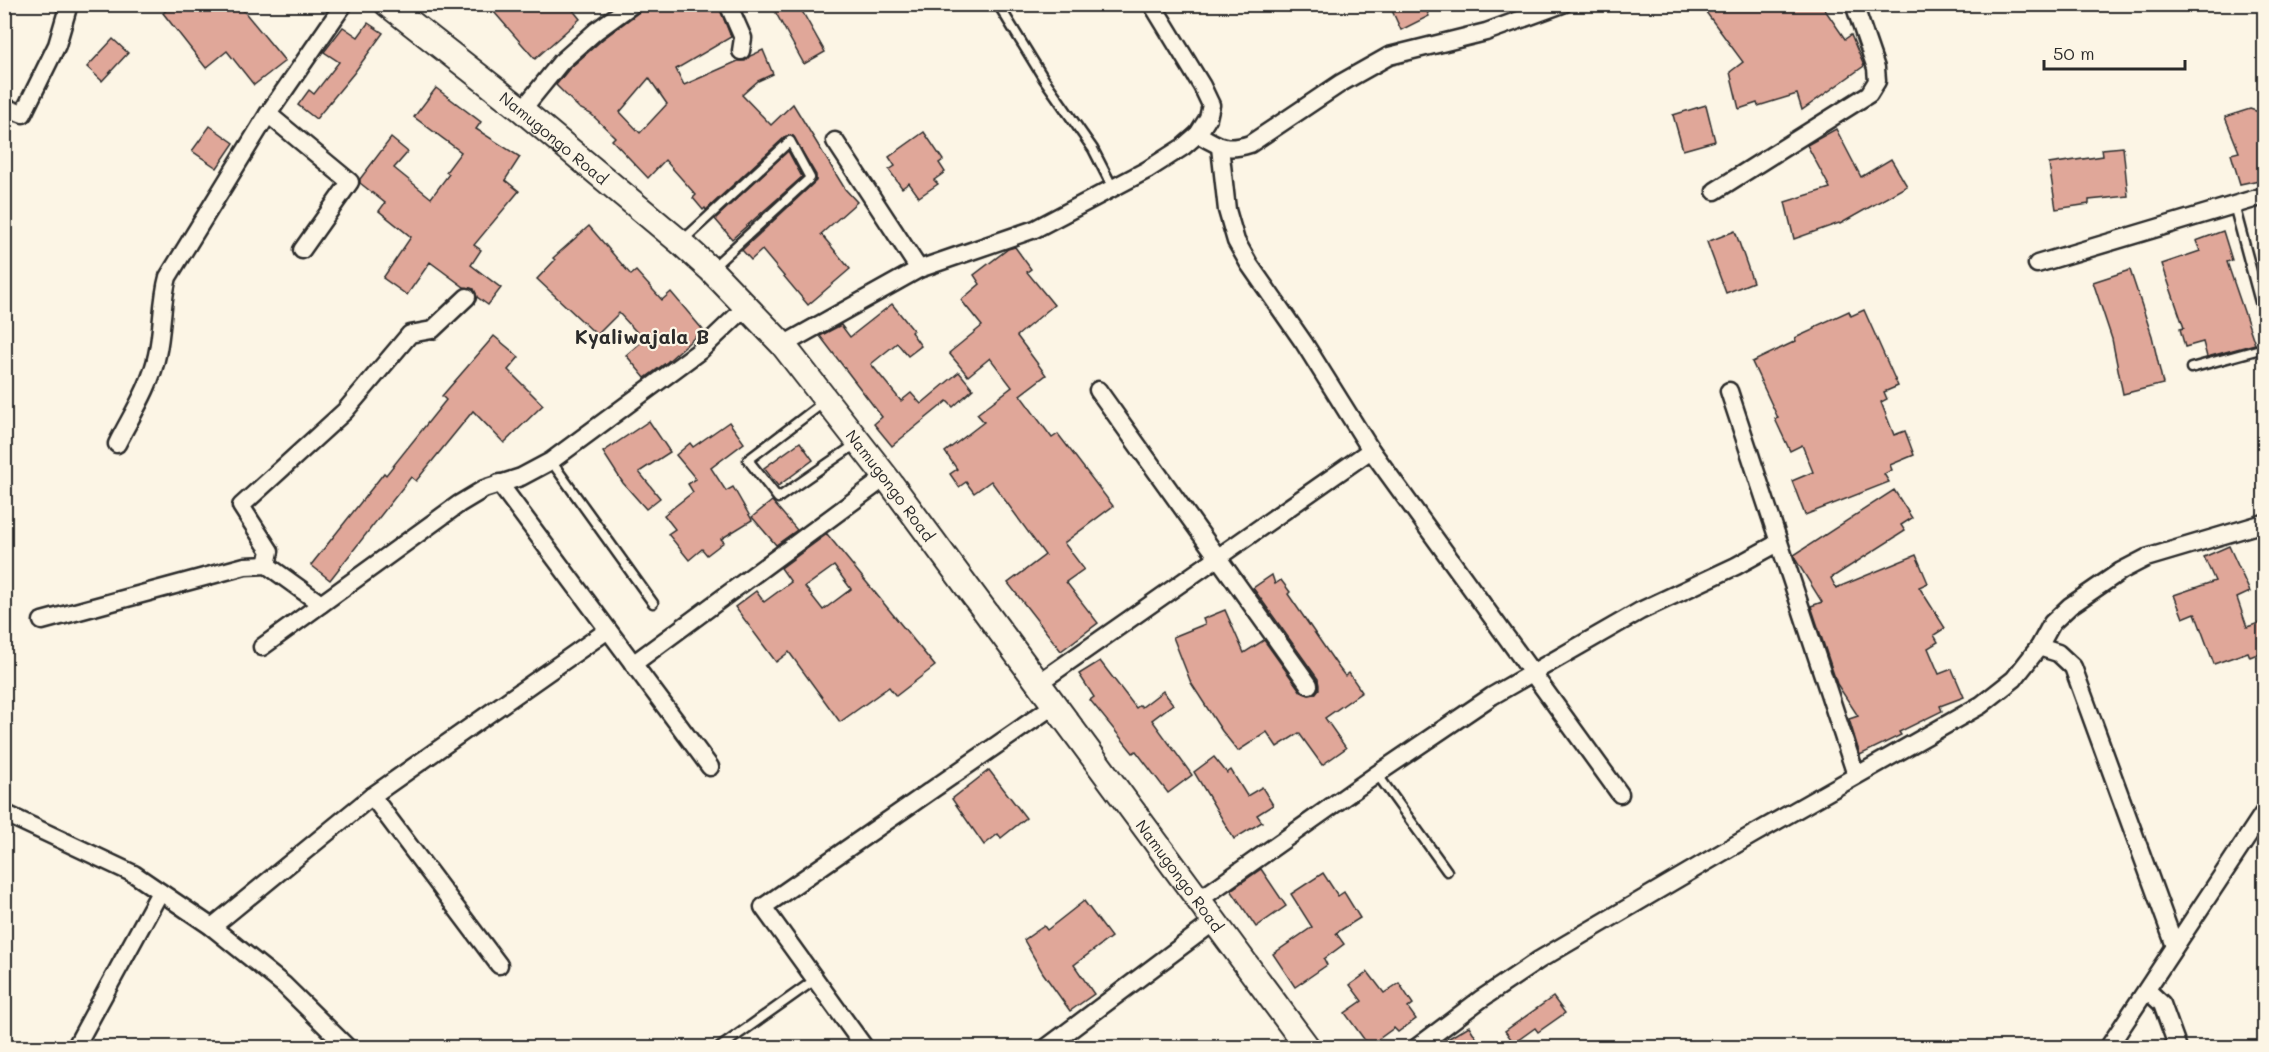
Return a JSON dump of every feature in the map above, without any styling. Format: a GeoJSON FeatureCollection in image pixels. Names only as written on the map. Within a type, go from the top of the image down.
{"type":"FeatureCollection","features":[{"type":"Feature","properties":{"kind":"main road","name":"Namugongo Road"},"geometry":{"type":"LineString","coordinates":[[387,4],[522,110],[680,242],[710,269],[783,345],[886,477],[1053,706],[1308,1047]]}},
{"type":"Feature","properties":{"kind":"street"},"geometry":{"type":"LineString","coordinates":[[4,107],[23,114],[57,45],[69,4]]}},
{"type":"Feature","properties":{"kind":"street"},"geometry":{"type":"LineString","coordinates":[[117,444],[150,376],[157,355],[168,277],[268,114],[344,4]]}},
{"type":"Feature","properties":{"kind":"street"},"geometry":{"type":"LineString","coordinates":[[522,110],[561,62],[596,31],[633,4]]}},
{"type":"Feature","properties":{"kind":"street"},"geometry":{"type":"LineString","coordinates":[[728,4],[743,38],[741,51]]}},
{"type":"Feature","properties":{"kind":"street"},"geometry":{"type":"LineString","coordinates":[[783,345],[919,269],[1035,229],[1113,188],[1183,147],[1198,134],[1208,117],[1211,105],[1202,86],[1152,4]]}},
{"type":"Feature","properties":{"kind":"street"},"geometry":{"type":"LineString","coordinates":[[1198,134],[1220,147],[1234,149],[1250,144],[1341,82],[1389,56],[1486,32],[1563,4]]}},
{"type":"Feature","properties":{"kind":"street"},"geometry":{"type":"LineString","coordinates":[[1715,191],[1869,94],[1877,81],[1876,68],[1854,4]]}},
{"type":"Feature","properties":{"kind":"street"},"geometry":{"type":"LineString","coordinates":[[268,114],[350,182],[302,250]]}},
{"type":"Feature","properties":{"kind":"street"},"geometry":{"type":"LineString","coordinates":[[835,141],[919,269]]}},
{"type":"Feature","properties":{"kind":"street"},"geometry":{"type":"LineString","coordinates":[[1220,147],[1227,210],[1236,241],[1249,264],[1304,343],[1371,450],[1620,794]]}},
{"type":"Feature","properties":{"kind":"street"},"geometry":{"type":"LineString","coordinates":[[2037,264],[2265,196]]}},
{"type":"Feature","properties":{"kind":"street"},"geometry":{"type":"LineString","coordinates":[[267,565],[270,551],[241,506],[345,411],[410,334],[432,330],[467,297]]}},
{"type":"Feature","properties":{"kind":"street"},"geometry":{"type":"LineString","coordinates":[[262,647],[459,504],[484,489],[520,477],[551,461],[701,350],[747,306]]}},
{"type":"Feature","properties":{"kind":"street"},"geometry":{"type":"LineString","coordinates":[[1098,390],[1309,685]]}},
{"type":"Feature","properties":{"kind":"street"},"geometry":{"type":"LineString","coordinates":[[1728,391],[1856,775]]}},
{"type":"Feature","properties":{"kind":"street"},"geometry":{"type":"LineString","coordinates":[[1037,684],[1371,450]]}},
{"type":"Feature","properties":{"kind":"street"},"geometry":{"type":"LineString","coordinates":[[633,664],[886,477]]}},
{"type":"Feature","properties":{"kind":"street"},"geometry":{"type":"LineString","coordinates":[[499,483],[710,767]]}},
{"type":"Feature","properties":{"kind":"street"},"geometry":{"type":"LineString","coordinates":[[1416,1047],[1480,999],[1539,960],[1856,775],[1981,705],[2014,679],[2038,647],[2052,623],[2070,606],[2121,572],[2146,558],[2265,523]]}},
{"type":"Feature","properties":{"kind":"street"},"geometry":{"type":"LineString","coordinates":[[1199,900],[1492,696],[1640,611],[1736,566],[1778,543]]}},
{"type":"Feature","properties":{"kind":"street"},"geometry":{"type":"LineString","coordinates":[[42,621],[245,566],[267,565],[321,604]]}},
{"type":"Feature","properties":{"kind":"street"},"geometry":{"type":"LineString","coordinates":[[212,927],[372,795],[608,630]]}},
{"type":"Feature","properties":{"kind":"street"},"geometry":{"type":"LineString","coordinates":[[2038,647],[2058,653],[2073,667],[2175,946]]}},
{"type":"Feature","properties":{"kind":"street"},"geometry":{"type":"LineString","coordinates":[[865,1047],[763,907],[1053,706]]}},
{"type":"Feature","properties":{"kind":"street"},"geometry":{"type":"LineString","coordinates":[[372,795],[499,965]]}},
{"type":"Feature","properties":{"kind":"street"},"geometry":{"type":"LineString","coordinates":[[4,813],[134,874],[212,927],[284,985],[348,1047]]}},
{"type":"Feature","properties":{"kind":"street"},"geometry":{"type":"LineString","coordinates":[[2108,1047],[2265,813]]}},
{"type":"Feature","properties":{"kind":"street"},"geometry":{"type":"LineString","coordinates":[[75,1047],[160,892]]}},
{"type":"Feature","properties":{"kind":"street"},"geometry":{"type":"LineString","coordinates":[[1046,1047],[1215,921]]}},
{"type":"Feature","properties":{"kind":"street"},"geometry":{"type":"LineString","coordinates":[[2147,990],[2162,1005],[2178,1047]]}},
{"type":"Feature","properties":{"kind":"lane"},"geometry":{"type":"LineString","coordinates":[[998,4],[1044,79],[1094,149],[1113,188]]}},
{"type":"Feature","properties":{"kind":"lane"},"geometry":{"type":"LineString","coordinates":[[680,242],[790,141],[810,178],[710,269]]}},
{"type":"Feature","properties":{"kind":"lane"},"geometry":{"type":"LineString","coordinates":[[2234,205],[2265,317]]}},
{"type":"Feature","properties":{"kind":"lane"},"geometry":{"type":"LineString","coordinates":[[2191,368],[2265,348]]}},
{"type":"Feature","properties":{"kind":"lane"},"geometry":{"type":"LineString","coordinates":[[827,400],[748,460],[778,498],[859,442]]}},
{"type":"Feature","properties":{"kind":"lane"},"geometry":{"type":"LineString","coordinates":[[551,461],[653,603]]}},
{"type":"Feature","properties":{"kind":"lane"},"geometry":{"type":"LineString","coordinates":[[1377,774],[1447,871]]}},
{"type":"Feature","properties":{"kind":"lane"},"geometry":{"type":"LineString","coordinates":[[719,1047],[816,980]]}},
{"type":"Feature","properties":{"kind":"building"},"geometry":{"type":"Polygon","coordinates":[[[174,4],[238,4],[285,61],[254,85],[227,51],[206,68],[163,13],[174,4]]]}},
{"type":"Feature","properties":{"kind":"building"},"geometry":{"type":"Polygon","coordinates":[[[487,4],[568,4],[580,19],[535,59],[487,4]]]}},
{"type":"Feature","properties":{"kind":"building"},"geometry":{"type":"Polygon","coordinates":[[[643,4],[718,4],[731,37],[676,69],[684,85],[738,61],[745,61],[763,50],[773,74],[758,81],[742,95],[771,125],[793,104],[845,189],[857,202],[821,234],[850,269],[808,305],[762,250],[751,260],[742,250],[816,181],[816,175],[793,136],[786,136],[706,210],[705,208],[703,210],[693,198],[696,195],[665,160],[648,178],[612,140],[615,137],[591,114],[579,108],[556,85],[569,69],[603,39],[639,12],[643,4]],[[649,78],[620,112],[640,133],[667,104],[649,78]]]}},
{"type":"Feature","properties":{"kind":"building"},"geometry":{"type":"Polygon","coordinates":[[[771,4],[798,4],[825,52],[804,64],[771,4]]]}},
{"type":"Feature","properties":{"kind":"building"},"geometry":{"type":"Polygon","coordinates":[[[1389,4],[1423,4],[1429,16],[1401,30],[1389,4]]]}},
{"type":"Feature","properties":{"kind":"building"},"geometry":{"type":"Polygon","coordinates":[[[1700,4],[1821,4],[1845,39],[1851,35],[1864,66],[1802,110],[1797,94],[1758,106],[1757,103],[1739,109],[1730,72],[1743,62],[1700,4]]]}},
{"type":"Feature","properties":{"kind":"building"},"geometry":{"type":"Polygon","coordinates":[[[368,23],[383,33],[316,119],[298,105],[309,90],[314,94],[339,62],[324,52],[343,27],[358,37],[368,23]]]}},
{"type":"Feature","properties":{"kind":"building"},"geometry":{"type":"Polygon","coordinates":[[[113,39],[128,53],[102,81],[87,67],[113,39]]]}},
{"type":"Feature","properties":{"kind":"building"},"geometry":{"type":"Polygon","coordinates":[[[436,88],[481,122],[476,129],[520,157],[505,180],[519,191],[474,245],[481,250],[471,265],[501,288],[488,305],[477,297],[474,289],[464,287],[430,262],[407,295],[383,278],[411,237],[379,211],[385,203],[360,183],[360,179],[391,138],[408,152],[394,168],[431,198],[449,174],[446,172],[461,152],[414,117],[436,88]]]}},
{"type":"Feature","properties":{"kind":"building"},"geometry":{"type":"Polygon","coordinates":[[[1706,105],[1715,141],[1683,150],[1673,115],[1706,105]]]}},
{"type":"Feature","properties":{"kind":"building"},"geometry":{"type":"Polygon","coordinates":[[[2250,109],[2265,114],[2265,176],[2259,180],[2240,184],[2231,154],[2239,152],[2225,117],[2250,109]]]}},
{"type":"Feature","properties":{"kind":"building"},"geometry":{"type":"Polygon","coordinates":[[[210,126],[234,143],[217,168],[192,151],[210,126]]]}},
{"type":"Feature","properties":{"kind":"building"},"geometry":{"type":"Polygon","coordinates":[[[1836,129],[1861,177],[1891,159],[1907,186],[1840,224],[1794,239],[1785,202],[1830,188],[1807,145],[1836,129]]]}},
{"type":"Feature","properties":{"kind":"building"},"geometry":{"type":"Polygon","coordinates":[[[924,132],[943,160],[939,163],[945,172],[934,180],[938,184],[919,197],[909,183],[902,188],[889,170],[895,166],[889,157],[924,132]]]}},
{"type":"Feature","properties":{"kind":"building"},"geometry":{"type":"Polygon","coordinates":[[[2123,147],[2128,196],[2089,200],[2089,204],[2056,209],[2049,164],[2103,156],[2102,149],[2123,147]]]}},
{"type":"Feature","properties":{"kind":"building"},"geometry":{"type":"Polygon","coordinates":[[[788,151],[802,177],[732,239],[715,219],[788,151]]]}},
{"type":"Feature","properties":{"kind":"building"},"geometry":{"type":"Polygon","coordinates":[[[589,226],[631,275],[636,271],[662,300],[671,292],[703,330],[645,378],[626,355],[644,340],[619,313],[597,335],[537,279],[555,260],[553,258],[589,226]]]}},
{"type":"Feature","properties":{"kind":"building"},"geometry":{"type":"Polygon","coordinates":[[[1735,231],[1753,282],[1726,293],[1707,242],[1735,231]]]}},
{"type":"Feature","properties":{"kind":"building"},"geometry":{"type":"Polygon","coordinates":[[[2223,231],[2232,260],[2227,262],[2255,344],[2207,357],[2203,342],[2185,347],[2180,329],[2184,328],[2162,264],[2200,251],[2196,241],[2223,231]]]}},
{"type":"Feature","properties":{"kind":"building"},"geometry":{"type":"Polygon","coordinates":[[[1015,247],[1031,269],[1027,272],[1054,305],[1017,336],[1046,375],[1020,395],[1052,438],[1058,434],[1113,506],[1064,543],[1084,569],[1066,582],[1098,623],[1061,651],[1008,583],[1045,555],[991,481],[974,493],[966,482],[959,487],[950,474],[957,469],[945,452],[984,422],[977,414],[1012,387],[990,358],[968,376],[949,353],[982,326],[961,300],[980,284],[974,275],[1008,249],[1015,247]]]}},
{"type":"Feature","properties":{"kind":"building"},"geometry":{"type":"Polygon","coordinates":[[[2130,270],[2152,336],[2163,384],[2123,394],[2112,339],[2093,282],[2130,270]]]}},
{"type":"Feature","properties":{"kind":"building"},"geometry":{"type":"Polygon","coordinates":[[[892,304],[913,330],[911,332],[921,346],[908,356],[897,343],[871,364],[901,401],[911,393],[921,404],[959,372],[973,389],[953,407],[947,401],[892,446],[874,424],[882,417],[820,336],[841,325],[850,337],[892,304]]]}},
{"type":"Feature","properties":{"kind":"building"},"geometry":{"type":"Polygon","coordinates":[[[1864,310],[1898,386],[1884,392],[1887,399],[1881,402],[1894,435],[1905,431],[1914,455],[1890,465],[1892,470],[1884,474],[1889,482],[1805,515],[1792,481],[1813,472],[1802,445],[1790,451],[1775,419],[1778,418],[1752,362],[1796,341],[1795,338],[1815,329],[1814,327],[1849,311],[1851,316],[1864,310]]]}},
{"type":"Feature","properties":{"kind":"building"},"geometry":{"type":"Polygon","coordinates":[[[494,336],[519,357],[508,370],[543,405],[504,443],[473,411],[416,481],[411,477],[330,580],[311,565],[446,400],[442,396],[494,336]]]}},
{"type":"Feature","properties":{"kind":"building"},"geometry":{"type":"Polygon","coordinates":[[[649,421],[670,452],[639,472],[660,498],[646,509],[623,483],[603,452],[649,421]]]}},
{"type":"Feature","properties":{"kind":"building"},"geometry":{"type":"Polygon","coordinates":[[[729,422],[744,443],[711,468],[726,491],[733,487],[752,520],[721,539],[724,542],[707,555],[702,549],[689,560],[668,534],[675,529],[664,515],[693,492],[688,484],[696,479],[676,455],[690,443],[693,447],[729,422]]]}},
{"type":"Feature","properties":{"kind":"building"},"geometry":{"type":"Polygon","coordinates":[[[800,442],[813,460],[778,486],[764,468],[800,442]]]}},
{"type":"Feature","properties":{"kind":"building"},"geometry":{"type":"Polygon","coordinates":[[[1894,490],[1912,518],[1901,525],[1905,531],[1831,578],[1836,588],[1916,555],[1928,583],[1919,587],[1945,628],[1934,635],[1938,642],[1928,648],[1939,674],[1952,669],[1964,697],[1940,706],[1942,711],[1899,732],[1901,735],[1860,755],[1849,719],[1858,716],[1837,684],[1811,606],[1822,602],[1794,555],[1894,490]]]}},
{"type":"Feature","properties":{"kind":"building"},"geometry":{"type":"Polygon","coordinates":[[[772,501],[797,530],[776,545],[752,517],[772,501]]]}},
{"type":"Feature","properties":{"kind":"building"},"geometry":{"type":"Polygon","coordinates":[[[827,534],[935,666],[896,696],[889,687],[840,722],[789,652],[776,662],[735,607],[756,591],[764,602],[791,582],[781,568],[827,534]],[[834,566],[805,587],[823,610],[851,589],[834,566]]]}},
{"type":"Feature","properties":{"kind":"building"},"geometry":{"type":"Polygon","coordinates":[[[2229,546],[2250,592],[2237,598],[2247,627],[2265,621],[2265,651],[2250,657],[2248,652],[2214,664],[2195,613],[2183,618],[2174,595],[2215,581],[2204,557],[2229,546]]]}},
{"type":"Feature","properties":{"kind":"building"},"geometry":{"type":"Polygon","coordinates":[[[1272,575],[1275,584],[1281,580],[1290,592],[1288,594],[1339,668],[1345,676],[1349,673],[1362,692],[1325,718],[1346,748],[1322,765],[1299,733],[1277,747],[1267,732],[1238,751],[1191,683],[1173,637],[1205,624],[1203,619],[1225,610],[1244,653],[1264,640],[1301,692],[1309,695],[1315,694],[1319,689],[1318,679],[1253,588],[1272,575]]]}},
{"type":"Feature","properties":{"kind":"building"},"geometry":{"type":"Polygon","coordinates":[[[1100,661],[1136,708],[1140,705],[1142,707],[1163,691],[1173,704],[1152,720],[1192,775],[1168,793],[1136,751],[1133,753],[1090,700],[1094,697],[1079,674],[1100,661]]]}},
{"type":"Feature","properties":{"kind":"building"},"geometry":{"type":"Polygon","coordinates":[[[1214,757],[1227,773],[1231,770],[1247,796],[1262,787],[1273,805],[1257,815],[1262,822],[1234,839],[1194,772],[1214,757]]]}},
{"type":"Feature","properties":{"kind":"building"},"geometry":{"type":"Polygon","coordinates":[[[989,770],[1026,818],[1001,838],[998,834],[984,845],[952,799],[989,770]]]}},
{"type":"Feature","properties":{"kind":"building"},"geometry":{"type":"Polygon","coordinates":[[[1261,869],[1286,906],[1256,927],[1231,890],[1261,869]]]}},
{"type":"Feature","properties":{"kind":"building"},"geometry":{"type":"Polygon","coordinates":[[[1323,873],[1338,896],[1344,892],[1360,918],[1336,933],[1344,944],[1324,959],[1327,965],[1295,987],[1273,954],[1312,927],[1291,894],[1323,873]]]}},
{"type":"Feature","properties":{"kind":"building"},"geometry":{"type":"Polygon","coordinates":[[[1084,901],[1111,937],[1074,965],[1094,994],[1070,1011],[1043,973],[1024,940],[1044,926],[1047,930],[1084,901]]]}},
{"type":"Feature","properties":{"kind":"building"},"geometry":{"type":"Polygon","coordinates":[[[1368,972],[1384,993],[1399,983],[1413,1004],[1408,1008],[1416,1019],[1398,1032],[1394,1028],[1369,1046],[1345,1013],[1362,1001],[1350,985],[1368,972]]]}},
{"type":"Feature","properties":{"kind":"building"},"geometry":{"type":"Polygon","coordinates":[[[1553,997],[1565,1013],[1538,1032],[1535,1028],[1514,1043],[1505,1031],[1553,997]]]}},
{"type":"Feature","properties":{"kind":"building"},"geometry":{"type":"Polygon","coordinates":[[[1469,1026],[1482,1047],[1434,1047],[1436,1046],[1469,1026]]]}},
{"type":"Feature","properties":{"kind":"district","name":"Kyaliwajala B"},"geometry":{"type":"Point","coordinates":[642,336]}}]}
